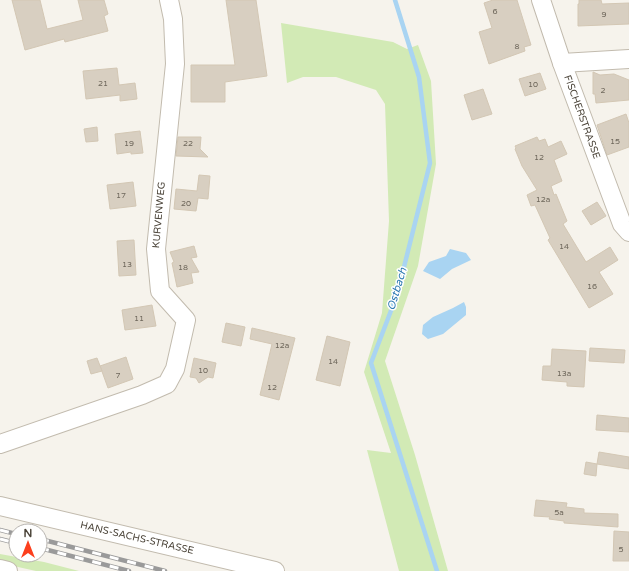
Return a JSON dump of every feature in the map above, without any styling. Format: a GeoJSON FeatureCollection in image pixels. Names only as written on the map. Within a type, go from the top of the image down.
{"type":"FeatureCollection","features":[{"type":"Feature","properties":{"kind":"street","name":"KURVENWEG"},"geometry":{"type":"LineString","coordinates":[[0,444],[142,396],[167,384],[175,369],[186,320],[160,291],[156,250],[175,64],[173,19],[169,0]]}},
{"type":"Feature","properties":{"kind":"street","name":"FISCHERSTRASSE"},"geometry":{"type":"LineString","coordinates":[[541,0],[562,63],[622,224],[629,232]]}},
{"type":"Feature","properties":{"kind":"street"},"geometry":{"type":"LineString","coordinates":[[562,63],[629,59]]}},
{"type":"Feature","properties":{"kind":"street","name":"HANS-SACHS-STRASSE"},"geometry":{"type":"LineString","coordinates":[[0,506],[275,571]]}},
{"type":"Feature","properties":{"kind":"street"},"geometry":{"type":"LineString","coordinates":[[0,569],[8,571]]}},
{"type":"Feature","properties":{"kind":"green space"},"geometry":{"type":"Polygon","coordinates":[[[281,23],[393,42],[407,49],[418,45],[431,81],[436,164],[418,266],[385,361],[415,455],[448,571],[399,571],[367,450],[391,453],[364,372],[382,313],[389,221],[385,104],[376,90],[336,77],[303,77],[287,83],[281,23]]]}},
{"type":"Feature","properties":{"kind":"green space"},"geometry":{"type":"Polygon","coordinates":[[[0,554],[8,555],[8,563],[48,563],[79,571],[36,571],[0,563],[0,554]]]}},
{"type":"Feature","properties":{"kind":"water"},"geometry":{"type":"Polygon","coordinates":[[[450,249],[466,253],[471,260],[452,269],[440,279],[423,271],[429,262],[446,256],[450,249]]]}},
{"type":"Feature","properties":{"kind":"water"},"geometry":{"type":"Polygon","coordinates":[[[464,302],[466,307],[466,315],[443,334],[428,339],[422,334],[423,325],[433,317],[464,302]]]}},
{"type":"Feature","properties":{"kind":"building"},"geometry":{"type":"Polygon","coordinates":[[[12,0],[40,0],[47,29],[83,20],[78,0],[104,0],[108,14],[104,16],[108,31],[65,42],[64,39],[25,50],[12,0]]]}},
{"type":"Feature","properties":{"kind":"building"},"geometry":{"type":"Polygon","coordinates":[[[226,0],[256,0],[267,76],[225,82],[225,102],[191,102],[191,65],[235,65],[226,0]]]}},
{"type":"Feature","properties":{"kind":"building"},"geometry":{"type":"Polygon","coordinates":[[[493,0],[517,0],[531,45],[524,47],[525,51],[489,64],[479,32],[492,28],[484,3],[493,0]]]}},
{"type":"Feature","properties":{"kind":"building"},"geometry":{"type":"Polygon","coordinates":[[[579,0],[601,0],[602,4],[629,3],[629,24],[578,26],[579,0]]]}},
{"type":"Feature","properties":{"kind":"building"},"geometry":{"type":"Polygon","coordinates":[[[117,68],[119,85],[135,83],[137,99],[120,101],[120,95],[86,99],[83,71],[117,68]]]}},
{"type":"Feature","properties":{"kind":"building"},"geometry":{"type":"Polygon","coordinates":[[[593,72],[600,75],[614,74],[629,80],[629,100],[596,103],[595,94],[593,94],[593,72]]]}},
{"type":"Feature","properties":{"kind":"building"},"geometry":{"type":"Polygon","coordinates":[[[540,73],[546,89],[525,96],[519,79],[540,73]]]}},
{"type":"Feature","properties":{"kind":"building"},"geometry":{"type":"Polygon","coordinates":[[[483,89],[492,114],[472,120],[464,95],[483,89]]]}},
{"type":"Feature","properties":{"kind":"building"},"geometry":{"type":"Polygon","coordinates":[[[626,114],[629,123],[629,147],[607,155],[597,125],[626,114]]]}},
{"type":"Feature","properties":{"kind":"building"},"geometry":{"type":"Polygon","coordinates":[[[97,127],[98,141],[86,142],[84,129],[97,127]]]}},
{"type":"Feature","properties":{"kind":"building"},"geometry":{"type":"Polygon","coordinates":[[[140,131],[143,153],[131,154],[131,152],[117,154],[115,134],[140,131]]]}},
{"type":"Feature","properties":{"kind":"building"},"geometry":{"type":"Polygon","coordinates":[[[178,137],[201,137],[200,149],[208,157],[176,156],[178,137]]]}},
{"type":"Feature","properties":{"kind":"building"},"geometry":{"type":"Polygon","coordinates":[[[537,137],[539,141],[545,139],[548,147],[561,141],[567,154],[554,160],[562,181],[551,186],[554,195],[556,194],[567,221],[563,224],[586,262],[610,247],[618,260],[599,272],[613,294],[589,308],[548,240],[550,238],[535,205],[531,206],[527,195],[537,190],[522,166],[515,146],[537,137]]]}},
{"type":"Feature","properties":{"kind":"building"},"geometry":{"type":"Polygon","coordinates":[[[199,175],[210,176],[208,199],[198,198],[196,211],[174,209],[176,189],[197,191],[199,175]]]}},
{"type":"Feature","properties":{"kind":"building"},"geometry":{"type":"Polygon","coordinates":[[[133,182],[136,206],[110,209],[107,185],[133,182]]]}},
{"type":"Feature","properties":{"kind":"building"},"geometry":{"type":"Polygon","coordinates":[[[597,202],[606,216],[591,225],[582,211],[597,202]]]}},
{"type":"Feature","properties":{"kind":"building"},"geometry":{"type":"Polygon","coordinates":[[[134,240],[136,275],[119,276],[117,241],[134,240]]]}},
{"type":"Feature","properties":{"kind":"building"},"geometry":{"type":"Polygon","coordinates":[[[194,246],[197,257],[191,258],[199,272],[191,273],[193,283],[177,287],[172,263],[174,262],[170,252],[194,246]]]}},
{"type":"Feature","properties":{"kind":"building"},"geometry":{"type":"Polygon","coordinates":[[[152,305],[156,326],[125,330],[122,310],[152,305]]]}},
{"type":"Feature","properties":{"kind":"building"},"geometry":{"type":"Polygon","coordinates":[[[226,323],[245,327],[241,346],[222,342],[226,323]]]}},
{"type":"Feature","properties":{"kind":"building"},"geometry":{"type":"Polygon","coordinates":[[[252,328],[295,338],[279,400],[260,395],[272,344],[250,339],[252,328]]]}},
{"type":"Feature","properties":{"kind":"building"},"geometry":{"type":"Polygon","coordinates":[[[327,336],[350,342],[340,386],[316,380],[327,336]]]}},
{"type":"Feature","properties":{"kind":"building"},"geometry":{"type":"Polygon","coordinates":[[[590,348],[625,350],[624,363],[589,361],[590,348]]]}},
{"type":"Feature","properties":{"kind":"building"},"geometry":{"type":"Polygon","coordinates":[[[552,349],[586,351],[584,387],[567,386],[567,382],[542,380],[543,366],[551,366],[552,349]]]}},
{"type":"Feature","properties":{"kind":"building"},"geometry":{"type":"Polygon","coordinates":[[[126,357],[133,379],[108,388],[100,366],[126,357]]]}},
{"type":"Feature","properties":{"kind":"building"},"geometry":{"type":"Polygon","coordinates":[[[97,358],[102,371],[91,374],[87,361],[97,358]]]}},
{"type":"Feature","properties":{"kind":"building"},"geometry":{"type":"Polygon","coordinates":[[[194,358],[216,363],[213,378],[208,377],[199,383],[196,378],[190,377],[194,358]]]}},
{"type":"Feature","properties":{"kind":"building"},"geometry":{"type":"Polygon","coordinates":[[[597,415],[629,418],[629,432],[596,430],[597,415]]]}},
{"type":"Feature","properties":{"kind":"building"},"geometry":{"type":"Polygon","coordinates":[[[599,452],[629,457],[629,469],[597,464],[599,452]]]}},
{"type":"Feature","properties":{"kind":"building"},"geometry":{"type":"Polygon","coordinates":[[[586,462],[597,464],[596,476],[584,474],[586,462]]]}},
{"type":"Feature","properties":{"kind":"building"},"geometry":{"type":"Polygon","coordinates":[[[536,500],[567,503],[566,507],[584,509],[584,513],[618,514],[618,527],[564,523],[564,521],[549,519],[550,517],[534,516],[536,500]]]}},
{"type":"Feature","properties":{"kind":"building"},"geometry":{"type":"Polygon","coordinates":[[[614,531],[629,532],[629,561],[613,561],[614,531]]]}},
{"type":"Feature","properties":{"kind":"waterway","name":"Ostbach"},"geometry":{"type":"LineString","coordinates":[[395,0],[419,77],[430,163],[397,295],[371,363],[437,571]]}},
{"type":"Feature","properties":{"kind":"railway"},"geometry":{"type":"LineString","coordinates":[[0,530],[8,532]]}},
{"type":"Feature","properties":{"kind":"railway"},"geometry":{"type":"LineString","coordinates":[[0,539],[8,541]]}},
{"type":"Feature","properties":{"kind":"railway"},"geometry":{"type":"LineString","coordinates":[[48,541],[165,571]]}},
{"type":"Feature","properties":{"kind":"railway"},"geometry":{"type":"LineString","coordinates":[[48,550],[129,571]]}}]}
